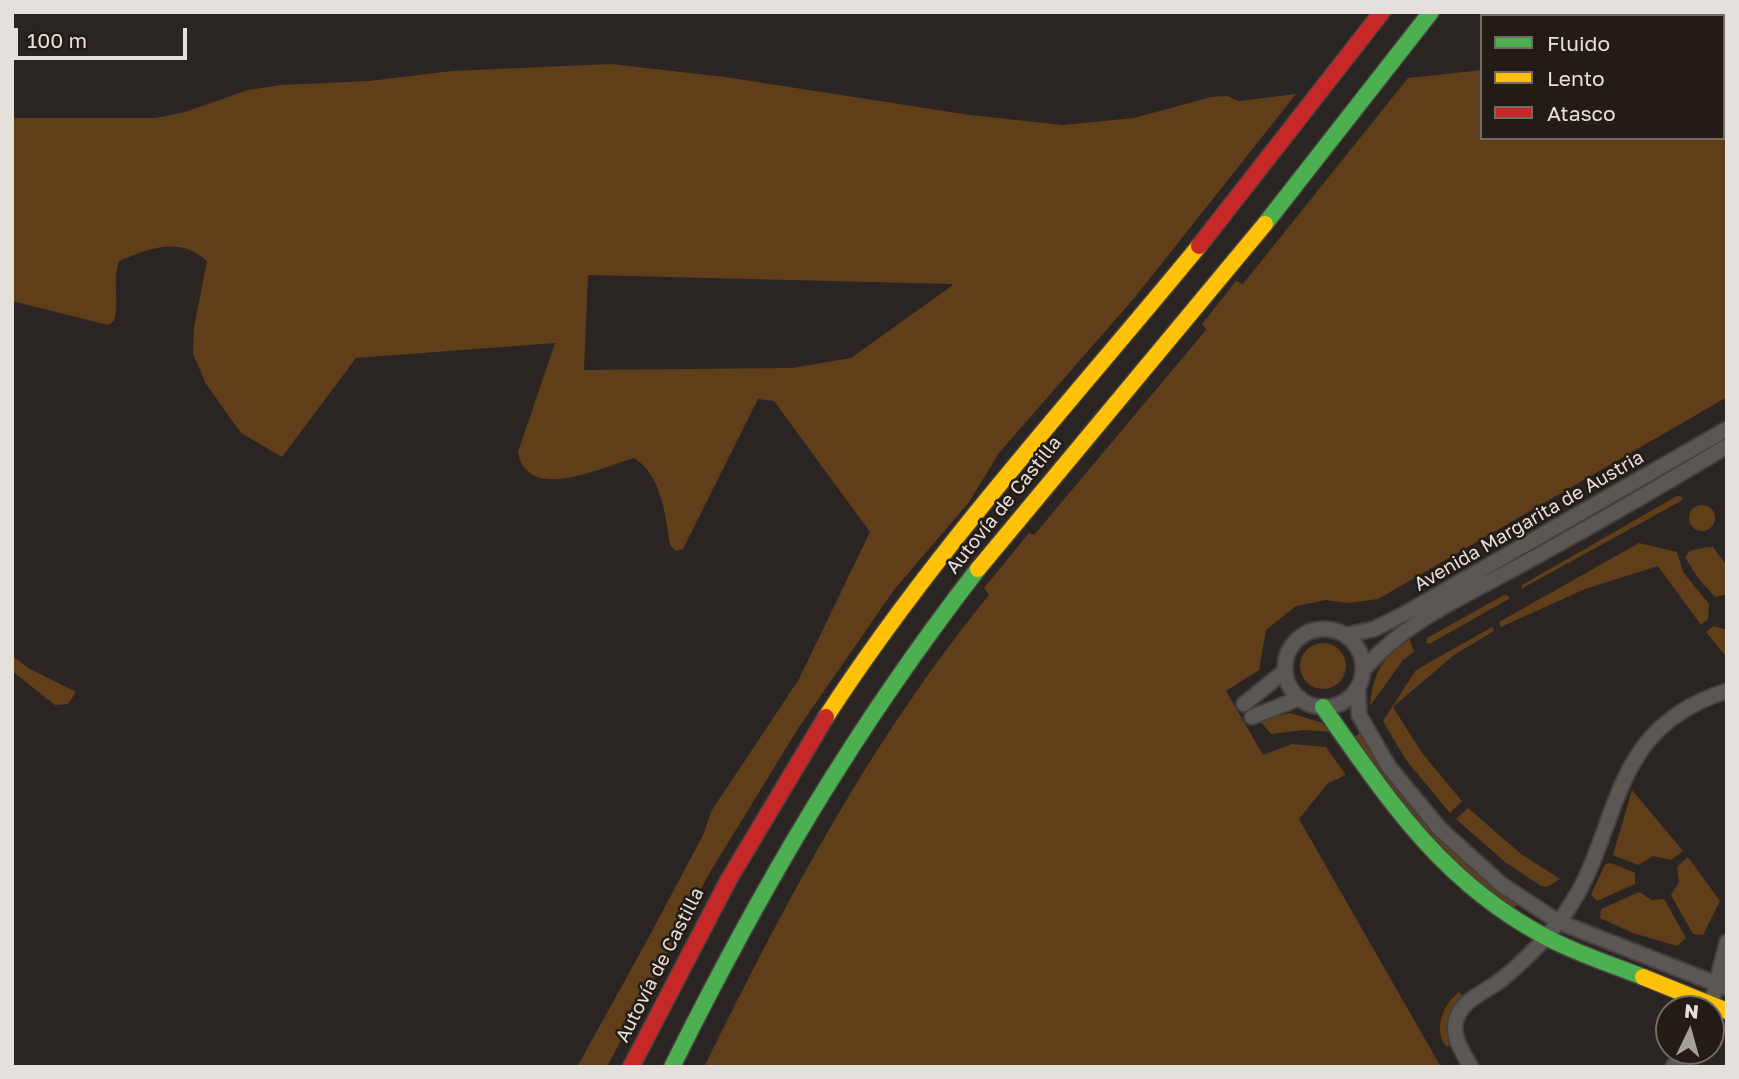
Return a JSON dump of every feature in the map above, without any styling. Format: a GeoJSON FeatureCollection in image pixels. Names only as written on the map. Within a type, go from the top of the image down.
{"type":"FeatureCollection","features":[{"type":"Feature","properties":{"kind":"main road","name":"Autovía de Castilla"},"geometry":{"type":"LineString","coordinates":[[631,1067],[692,946],[758,827],[840,696],[1028,447],[1195,252],[1382,12]]}},
{"type":"Feature","properties":{"kind":"main road","name":"Autovía de Castilla"},"geometry":{"type":"LineString","coordinates":[[672,1067],[726,957],[793,839],[923,640],[1058,470],[1353,116],[1431,12]]}},
{"type":"Feature","properties":{"kind":"main road"},"geometry":{"type":"LineString","coordinates":[[1323,707],[1378,788],[1425,845],[1489,902],[1545,937],[1684,995]]}},
{"type":"Feature","properties":{"kind":"street","name":"Avenida Margarita de Austria"},"geometry":{"type":"LineString","coordinates":[[1346,635],[1374,629],[1404,614],[1727,429]]}},
{"type":"Feature","properties":{"kind":"street","name":"Avenida Margarita de Austria"},"geometry":{"type":"LineString","coordinates":[[1364,669],[1383,647],[1411,626],[1575,535],[1727,446]]}},
{"type":"Feature","properties":{"kind":"street"},"geometry":{"type":"LineString","coordinates":[[1358,688],[1343,702],[1323,707],[1300,698],[1293,691],[1285,671],[1290,650],[1304,634],[1318,629],[1332,629],[1346,635],[1356,644],[1364,669],[1358,688],[1359,715],[1410,796],[1474,862],[1524,901],[1559,922],[1721,985],[1727,942]]}},
{"type":"Feature","properties":{"kind":"street"},"geometry":{"type":"LineString","coordinates":[[1244,704],[1285,671]]}},
{"type":"Feature","properties":{"kind":"street"},"geometry":{"type":"LineString","coordinates":[[1471,1067],[1458,1042],[1455,1028],[1460,1010],[1500,981],[1559,922],[1599,846],[1622,780],[1641,749],[1663,727],[1690,707],[1727,691]]}},
{"type":"Feature","properties":{"kind":"street"},"geometry":{"type":"LineString","coordinates":[[1252,717],[1300,698]]}},
{"type":"Feature","properties":{"kind":"shaded area"},"geometry":{"type":"Polygon","coordinates":[[[611,64],[725,77],[970,115],[1063,125],[1134,118],[1211,97],[1227,96],[1239,101],[1296,94],[1136,296],[999,453],[969,502],[894,590],[799,727],[710,872],[607,1067],[577,1067],[703,835],[712,810],[799,679],[870,532],[774,401],[758,399],[683,549],[676,551],[670,545],[664,509],[656,485],[643,465],[634,458],[567,478],[535,476],[524,468],[518,452],[555,343],[356,358],[282,457],[241,433],[206,384],[193,354],[194,327],[207,261],[197,253],[164,247],[119,261],[116,276],[116,313],[114,321],[108,325],[12,301],[12,118],[156,118],[185,112],[248,90],[281,85],[369,81],[452,71],[611,64]],[[588,275],[584,370],[792,368],[851,358],[952,284],[588,275]]]}},
{"type":"Feature","properties":{"kind":"shaded area"},"geometry":{"type":"Polygon","coordinates":[[[1727,67],[1727,397],[1378,599],[1348,603],[1326,600],[1296,606],[1266,630],[1259,670],[1226,691],[1263,755],[1292,744],[1326,747],[1346,775],[1328,783],[1299,819],[1441,1067],[704,1067],[767,943],[833,823],[906,706],[989,595],[984,588],[1029,533],[1034,535],[1206,330],[1202,324],[1236,281],[1243,284],[1408,78],[1480,70],[1480,140],[1725,140],[1727,67]]]}},
{"type":"Feature","properties":{"kind":"shaded area"},"geometry":{"type":"Polygon","coordinates":[[[1677,496],[1683,497],[1681,501],[1521,589],[1522,585],[1677,496]]]}},
{"type":"Feature","properties":{"kind":"shaded area"},"geometry":{"type":"Polygon","coordinates":[[[1702,505],[1711,509],[1715,518],[1711,527],[1702,531],[1693,527],[1689,518],[1693,509],[1702,505]]]}},
{"type":"Feature","properties":{"kind":"shaded area"},"geometry":{"type":"Polygon","coordinates":[[[1639,543],[1677,552],[1683,572],[1709,604],[1708,619],[1701,625],[1658,566],[1585,589],[1501,627],[1499,622],[1639,543]]]}},
{"type":"Feature","properties":{"kind":"shaded area"},"geometry":{"type":"Polygon","coordinates":[[[1713,547],[1727,566],[1727,594],[1715,597],[1698,578],[1685,557],[1690,551],[1713,547]]]}},
{"type":"Feature","properties":{"kind":"shaded area"},"geometry":{"type":"Polygon","coordinates":[[[1504,595],[1509,596],[1509,599],[1429,644],[1426,642],[1427,638],[1504,595]]]}},
{"type":"Feature","properties":{"kind":"shaded area"},"geometry":{"type":"Polygon","coordinates":[[[1714,626],[1727,630],[1727,658],[1706,632],[1714,626]]]}},
{"type":"Feature","properties":{"kind":"shaded area"},"geometry":{"type":"Polygon","coordinates":[[[1492,627],[1494,631],[1454,655],[1393,707],[1422,753],[1462,801],[1450,813],[1406,760],[1383,721],[1416,670],[1492,627]]]}},
{"type":"Feature","properties":{"kind":"shaded area"},"geometry":{"type":"Polygon","coordinates":[[[1408,635],[1414,652],[1403,660],[1370,706],[1371,694],[1381,666],[1408,635]]]}},
{"type":"Feature","properties":{"kind":"shaded area"},"geometry":{"type":"Polygon","coordinates":[[[1323,643],[1339,650],[1346,666],[1339,682],[1323,689],[1307,682],[1300,666],[1307,650],[1323,643]]]}},
{"type":"Feature","properties":{"kind":"shaded area"},"geometry":{"type":"Polygon","coordinates":[[[12,656],[30,669],[76,692],[68,704],[55,705],[12,671],[12,656]]]}},
{"type":"Feature","properties":{"kind":"shaded area"},"geometry":{"type":"Polygon","coordinates":[[[1290,713],[1323,723],[1333,732],[1303,730],[1271,734],[1260,721],[1290,713]]]}},
{"type":"Feature","properties":{"kind":"shaded area"},"geometry":{"type":"Polygon","coordinates":[[[1360,733],[1374,758],[1409,806],[1471,868],[1518,903],[1513,909],[1488,891],[1414,822],[1354,737],[1360,733]]]}},
{"type":"Feature","properties":{"kind":"shaded area"},"geometry":{"type":"Polygon","coordinates":[[[1632,790],[1683,851],[1671,860],[1653,856],[1638,865],[1613,855],[1632,790]]]}},
{"type":"Feature","properties":{"kind":"shaded area"},"geometry":{"type":"Polygon","coordinates":[[[1468,808],[1521,854],[1560,879],[1547,887],[1541,886],[1505,862],[1456,819],[1468,808]]]}},
{"type":"Feature","properties":{"kind":"shaded area"},"geometry":{"type":"Polygon","coordinates":[[[1688,857],[1720,901],[1703,935],[1693,934],[1671,895],[1679,882],[1677,867],[1688,857]]]}},
{"type":"Feature","properties":{"kind":"shaded area"},"geometry":{"type":"Polygon","coordinates":[[[1611,863],[1635,873],[1635,884],[1597,901],[1591,895],[1605,864],[1611,863]]]}},
{"type":"Feature","properties":{"kind":"shaded area"},"geometry":{"type":"Polygon","coordinates":[[[1639,892],[1652,900],[1664,899],[1686,938],[1677,946],[1633,933],[1600,918],[1601,909],[1639,892]]]}},
{"type":"Feature","properties":{"kind":"shaded area"},"geometry":{"type":"Polygon","coordinates":[[[1459,992],[1464,997],[1449,1018],[1448,1031],[1452,1044],[1447,1047],[1440,1033],[1441,1018],[1448,1003],[1459,992]]]}},
{"type":"Feature","properties":{"kind":"traffic: fast"},"geometry":{"type":"LineString","coordinates":[[1265,224],[1431,12]]}},
{"type":"Feature","properties":{"kind":"traffic: fast"},"geometry":{"type":"LineString","coordinates":[[672,1067],[740,935],[812,810],[891,689],[978,569]]}},
{"type":"Feature","properties":{"kind":"traffic: fast"},"geometry":{"type":"LineString","coordinates":[[1323,707],[1394,805],[1446,864],[1475,890],[1544,936],[1643,977]]}},
{"type":"Feature","properties":{"kind":"traffic: slow"},"geometry":{"type":"LineString","coordinates":[[978,569],[1265,224]]}},
{"type":"Feature","properties":{"kind":"traffic: slow"},"geometry":{"type":"LineString","coordinates":[[826,717],[912,594],[958,535],[1199,246]]}},
{"type":"Feature","properties":{"kind":"traffic: slow"},"geometry":{"type":"LineString","coordinates":[[1643,977],[1727,1011]]}},
{"type":"Feature","properties":{"kind":"traffic: jam"},"geometry":{"type":"LineString","coordinates":[[1199,246],[1382,12]]}},
{"type":"Feature","properties":{"kind":"traffic: jam"},"geometry":{"type":"LineString","coordinates":[[631,1067],[729,879],[826,717]]}}]}
